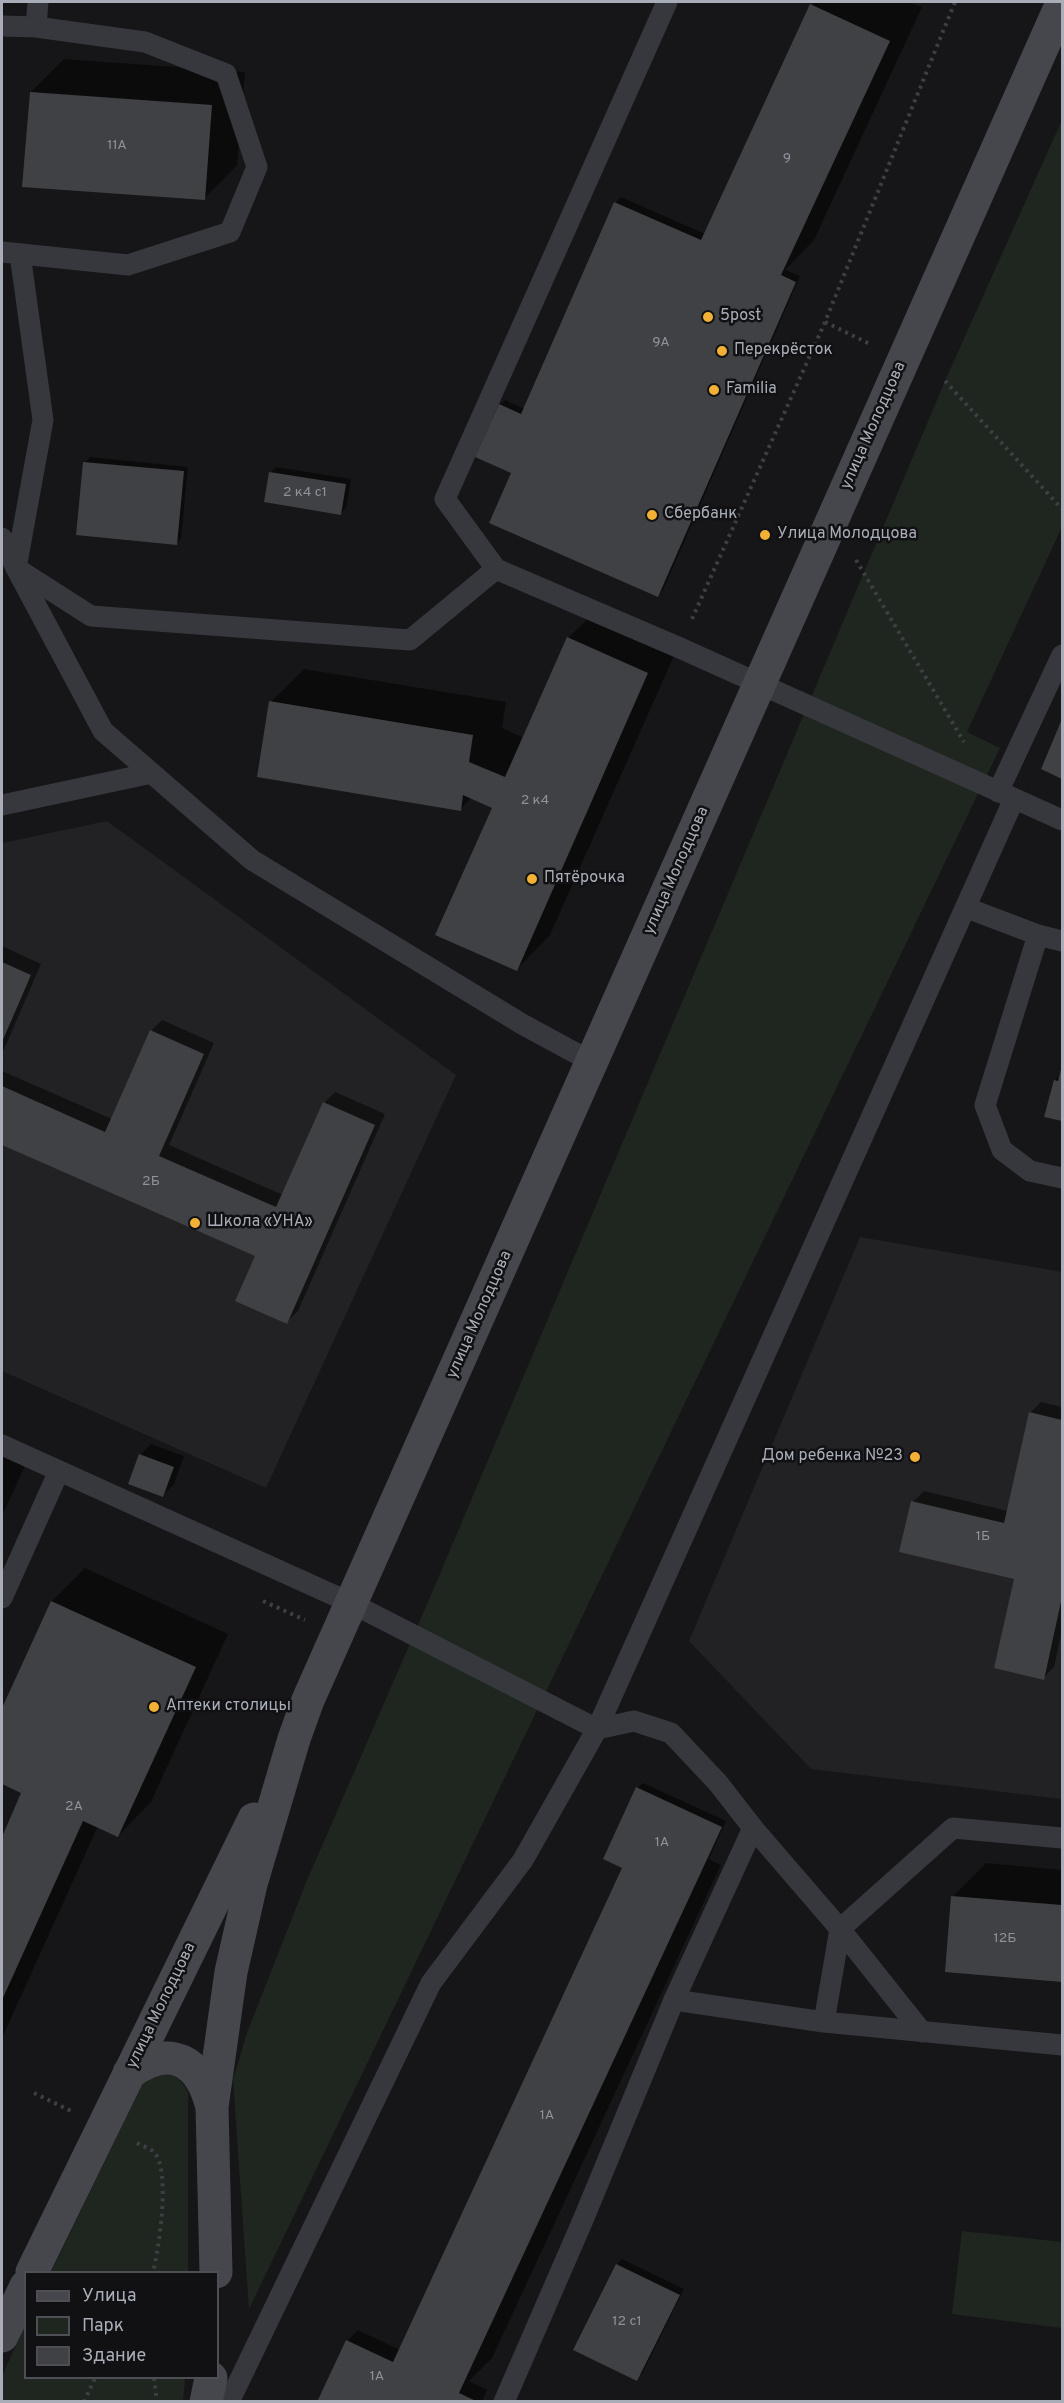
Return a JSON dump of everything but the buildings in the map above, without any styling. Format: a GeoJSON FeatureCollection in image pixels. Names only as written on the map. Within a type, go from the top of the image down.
{"type":"FeatureCollection","features":[{"type":"Feature","properties":{"kind":"street","name":"улица Молодцова"},"geometry":{"type":"LineString","coordinates":[[216,2271],[212,2107],[231,1972],[251,1884],[294,1739],[308,1700],[1062,3]]}},
{"type":"Feature","properties":{"kind":"street","name":"улица Молодцова"},"geometry":{"type":"LineString","coordinates":[[32,2271],[294,1739]]}},
{"type":"Feature","properties":{"kind":"street"},"geometry":{"type":"LineString","coordinates":[[129,2073],[145,2062],[168,2057],[186,2063],[203,2082],[212,2107]]}},
{"type":"Feature","properties":{"kind":"street"},"geometry":{"type":"LineString","coordinates":[[2,2336],[24,2290]]}},
{"type":"Feature","properties":{"kind":"street"},"geometry":{"type":"LineString","coordinates":[[206,2402],[211,2379]]}},
{"type":"Feature","properties":{"kind":"lane"},"geometry":{"type":"LineString","coordinates":[[36,27],[38,2]]}},
{"type":"Feature","properties":{"kind":"lane"},"geometry":{"type":"LineString","coordinates":[[667,2],[446,499],[495,569],[680,648],[1062,820]]}},
{"type":"Feature","properties":{"kind":"lane"},"geometry":{"type":"LineString","coordinates":[[2,26],[36,27],[146,42],[226,74],[257,167],[230,232],[128,265],[11,253],[43,420],[15,568]]}},
{"type":"Feature","properties":{"kind":"lane"},"geometry":{"type":"LineString","coordinates":[[2,538],[15,568],[103,731],[252,860],[522,1024],[592,1062]]}},
{"type":"Feature","properties":{"kind":"lane"},"geometry":{"type":"LineString","coordinates":[[15,568],[91,616],[410,640],[495,569]]}},
{"type":"Feature","properties":{"kind":"lane"},"geometry":{"type":"LineString","coordinates":[[229,2402],[431,1983],[523,1860],[597,1729],[967,908],[1006,796],[1062,655]]}},
{"type":"Feature","properties":{"kind":"lane"},"geometry":{"type":"LineString","coordinates":[[2,805],[152,773]]}},
{"type":"Feature","properties":{"kind":"lane"},"geometry":{"type":"LineString","coordinates":[[967,908],[1038,935],[1062,941]]}},
{"type":"Feature","properties":{"kind":"lane"},"geometry":{"type":"LineString","coordinates":[[1038,935],[985,1105],[1002,1150],[1030,1171],[1062,1178]]}},
{"type":"Feature","properties":{"kind":"lane"},"geometry":{"type":"LineString","coordinates":[[2,1445],[351,1603],[597,1729],[634,1721],[671,1733],[718,1783],[753,1828],[840,1929],[921,2032]]}},
{"type":"Feature","properties":{"kind":"lane"},"geometry":{"type":"LineString","coordinates":[[2,1598],[59,1471]]}},
{"type":"Feature","properties":{"kind":"lane"},"geometry":{"type":"LineString","coordinates":[[504,2402],[583,2220],[674,2000],[753,1828]]}},
{"type":"Feature","properties":{"kind":"lane"},"geometry":{"type":"LineString","coordinates":[[824,2022],[840,1929],[953,1828],[1062,1838]]}},
{"type":"Feature","properties":{"kind":"lane"},"geometry":{"type":"LineString","coordinates":[[674,2000],[824,2022],[1062,2045]]}},
{"type":"Feature","properties":{"kind":"path"},"geometry":{"type":"LineString","coordinates":[[680,648],[825,322],[955,2]]}},
{"type":"Feature","properties":{"kind":"path"},"geometry":{"type":"LineString","coordinates":[[825,322],[870,344]]}},
{"type":"Feature","properties":{"kind":"path"},"geometry":{"type":"LineString","coordinates":[[945,381],[1062,508]]}},
{"type":"Feature","properties":{"kind":"path"},"geometry":{"type":"LineString","coordinates":[[854,556],[968,748]]}},
{"type":"Feature","properties":{"kind":"path"},"geometry":{"type":"LineString","coordinates":[[263,1601],[311,1623]]}},
{"type":"Feature","properties":{"kind":"path"},"geometry":{"type":"LineString","coordinates":[[84,2402],[95,2379]]}},
{"type":"Feature","properties":{"kind":"path"},"geometry":{"type":"LineString","coordinates":[[154,2379],[157,2402]]}},
{"type":"Feature","properties":{"kind":"shaded area","name":"Школа «УНА»"},"geometry":{"type":"Polygon","coordinates":[[[107,821],[456,1075],[266,1488],[2,1371],[2,843],[107,821]]]}},
{"type":"Feature","properties":{"kind":"shaded area","name":"Дом ребенка №23"},"geometry":{"type":"Polygon","coordinates":[[[860,1237],[1062,1272],[1062,1799],[811,1769],[689,1641],[860,1237]]]}},
{"type":"Feature","properties":{"kind":"green space"},"geometry":{"type":"Polygon","coordinates":[[[1062,120],[1062,527],[967,732],[1000,748],[249,2309],[233,2080],[247,2033],[305,1885],[425,1609],[945,381],[1062,120]]]}},
{"type":"Feature","properties":{"kind":"green space"},"geometry":{"type":"Polygon","coordinates":[[[158,2070],[177,2077],[188,2093],[188,2271],[51,2271],[143,2083],[158,2070]]]}},
{"type":"Feature","properties":{"kind":"green space"},"geometry":{"type":"Polygon","coordinates":[[[962,2231],[1062,2242],[1062,2328],[952,2314],[962,2231]]]}},
{"type":"Feature","properties":{"kind":"green space"},"geometry":{"type":"Polygon","coordinates":[[[24,2328],[24,2379],[185,2379],[183,2401],[2,2401],[2,2376],[24,2328]]]}},
{"type":"Feature","properties":{"kind":"place","name":"5post"},"geometry":{"type":"Point","coordinates":[708,317]}},
{"type":"Feature","properties":{"kind":"place","name":"Перекрёсток"},"geometry":{"type":"Point","coordinates":[722,351]}},
{"type":"Feature","properties":{"kind":"place","name":"Familia"},"geometry":{"type":"Point","coordinates":[714,390]}},
{"type":"Feature","properties":{"kind":"place","name":"Сбербанк"},"geometry":{"type":"Point","coordinates":[652,515]}},
{"type":"Feature","properties":{"kind":"place","name":"Улица Молодцова"},"geometry":{"type":"Point","coordinates":[765,535]}},
{"type":"Feature","properties":{"kind":"place","name":"Пятёрочка"},"geometry":{"type":"Point","coordinates":[532,879]}},
{"type":"Feature","properties":{"kind":"place","name":"Школа «УНА»"},"geometry":{"type":"Point","coordinates":[195,1223]}},
{"type":"Feature","properties":{"kind":"place","name":"Дом ребенка №23"},"geometry":{"type":"Point","coordinates":[915,1457]}},
{"type":"Feature","properties":{"kind":"place","name":"Аптеки столицы"},"geometry":{"type":"Point","coordinates":[154,1707]}}]}
